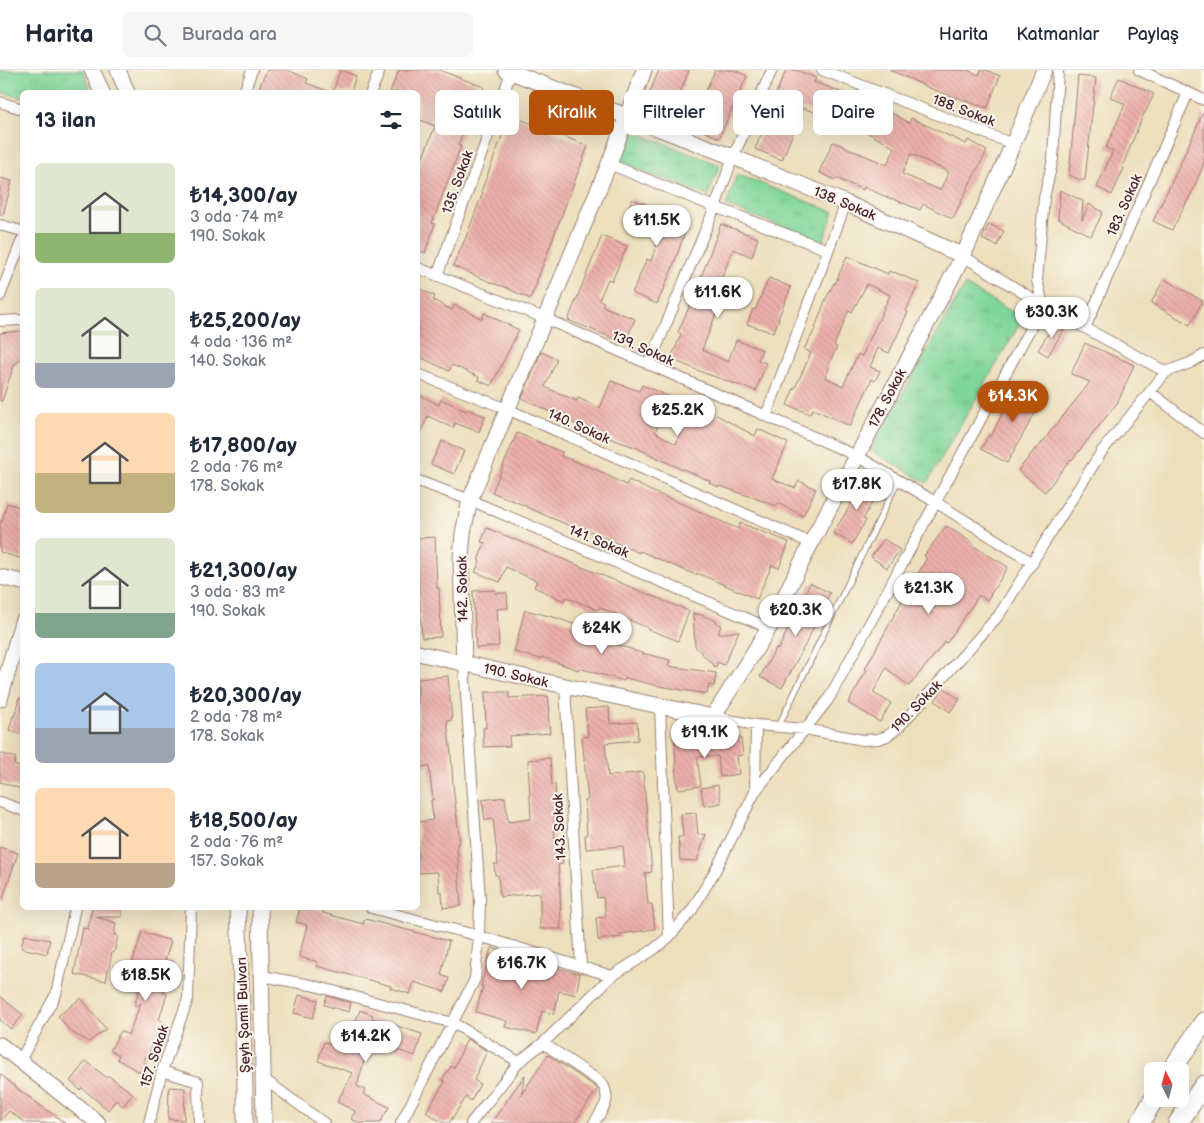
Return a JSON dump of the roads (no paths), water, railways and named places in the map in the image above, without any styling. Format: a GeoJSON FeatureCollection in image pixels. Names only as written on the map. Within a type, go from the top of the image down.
{"type":"FeatureCollection","features":[{"type":"Feature","properties":{"kind":"highway"},"geometry":{"type":"LineString","coordinates":[[1177,1062],[1204,1022]]}},
{"type":"Feature","properties":{"kind":"highway"},"geometry":{"type":"LineString","coordinates":[[1178,1123],[1204,1085]]}},
{"type":"Feature","properties":{"kind":"highway"},"geometry":{"type":"LineString","coordinates":[[1140,1123],[1149,1108]]}},
{"type":"Feature","properties":{"kind":"street"},"geometry":{"type":"LineString","coordinates":[[92,70],[101,90]]}},
{"type":"Feature","properties":{"kind":"street"},"geometry":{"type":"LineString","coordinates":[[118,70],[126,90]]}},
{"type":"Feature","properties":{"kind":"street"},"geometry":{"type":"LineString","coordinates":[[245,90],[252,70]]}},
{"type":"Feature","properties":{"kind":"street"},"geometry":{"type":"LineString","coordinates":[[372,90],[380,70]]}},
{"type":"Feature","properties":{"kind":"street","name":"142. Sokak"},"geometry":{"type":"LineString","coordinates":[[637,90],[644,70]]}},
{"type":"Feature","properties":{"kind":"street"},"geometry":{"type":"LineString","coordinates":[[649,365],[715,207],[733,157],[772,70]]}},
{"type":"Feature","properties":{"kind":"street","name":"188. Sokak"},"geometry":{"type":"LineString","coordinates":[[822,70],[1013,144]]}},
{"type":"Feature","properties":{"kind":"street","name":"178. Sokak"},"geometry":{"type":"LineString","coordinates":[[714,717],[769,628],[811,543],[962,256],[1044,70]]}},
{"type":"Feature","properties":{"kind":"street"},"geometry":{"type":"LineString","coordinates":[[471,1123],[519,1062],[543,1043],[612,976],[653,950],[669,937],[692,910],[755,792],[828,700],[937,503],[1043,305],[1037,280],[1044,198],[1052,158],[1058,70]]}},
{"type":"Feature","properties":{"kind":"street"},"geometry":{"type":"LineString","coordinates":[[1139,70],[1204,100]]}},
{"type":"Feature","properties":{"kind":"street","name":"138. Sokak"},"geometry":{"type":"LineString","coordinates":[[510,71],[624,115]]}},
{"type":"Feature","properties":{"kind":"street","name":"135. Sokak"},"geometry":{"type":"LineString","coordinates":[[438,276],[510,71]]}},
{"type":"Feature","properties":{"kind":"street","name":"183. Sokak"},"geometry":{"type":"LineString","coordinates":[[1085,328],[1188,93]]}},
{"type":"Feature","properties":{"kind":"street"},"geometry":{"type":"LineString","coordinates":[[0,102],[20,108]]}},
{"type":"Feature","properties":{"kind":"street","name":"142. Sokak"},"geometry":{"type":"LineString","coordinates":[[401,1123],[475,979],[480,900],[464,664],[461,558],[463,534],[470,500],[624,124]]}},
{"type":"Feature","properties":{"kind":"street","name":"138. Sokak"},"geometry":{"type":"LineString","coordinates":[[676,135],[846,203],[962,256],[1043,305],[1166,372]]}},
{"type":"Feature","properties":{"kind":"street"},"geometry":{"type":"LineString","coordinates":[[609,164],[828,250]]}},
{"type":"Feature","properties":{"kind":"street"},"geometry":{"type":"LineString","coordinates":[[766,416],[846,203]]}},
{"type":"Feature","properties":{"kind":"street"},"geometry":{"type":"LineString","coordinates":[[0,225],[20,230]]}},
{"type":"Feature","properties":{"kind":"street"},"geometry":{"type":"LineString","coordinates":[[0,296],[20,245]]}},
{"type":"Feature","properties":{"kind":"street","name":"139. Sokak"},"geometry":{"type":"LineString","coordinates":[[420,269],[544,318],[857,456],[937,503],[1032,563]]}},
{"type":"Feature","properties":{"kind":"street"},"geometry":{"type":"LineString","coordinates":[[0,321],[20,320]]}},
{"type":"Feature","properties":{"kind":"street"},"geometry":{"type":"LineString","coordinates":[[1166,372],[1190,363],[1204,355]]}},
{"type":"Feature","properties":{"kind":"street","name":"190. Sokak"},"geometry":{"type":"LineString","coordinates":[[420,653],[565,686],[756,725],[805,729],[863,740],[878,740],[899,727],[999,615],[1102,451],[1166,372]]}},
{"type":"Feature","properties":{"kind":"street","name":"140. Sokak"},"geometry":{"type":"LineString","coordinates":[[420,375],[507,409],[811,543]]}},
{"type":"Feature","properties":{"kind":"street"},"geometry":{"type":"LineString","coordinates":[[1150,392],[1204,433]]}},
{"type":"Feature","properties":{"kind":"street","name":"141. Sokak"},"geometry":{"type":"LineString","coordinates":[[420,482],[470,500],[769,628]]}},
{"type":"Feature","properties":{"kind":"street"},"geometry":{"type":"LineString","coordinates":[[0,577],[20,582]]}},
{"type":"Feature","properties":{"kind":"street"},"geometry":{"type":"LineString","coordinates":[[0,699],[20,629]]}},
{"type":"Feature","properties":{"kind":"street","name":"143. Sokak"},"geometry":{"type":"LineString","coordinates":[[565,686],[581,967]]}},
{"type":"Feature","properties":{"kind":"street"},"geometry":{"type":"LineString","coordinates":[[660,706],[669,937]]}},
{"type":"Feature","properties":{"kind":"street"},"geometry":{"type":"LineString","coordinates":[[755,792],[756,725]]}},
{"type":"Feature","properties":{"kind":"street"},"geometry":{"type":"LineString","coordinates":[[0,802],[20,809]]}},
{"type":"Feature","properties":{"kind":"street"},"geometry":{"type":"LineString","coordinates":[[20,1062],[56,994],[75,910]]}},
{"type":"Feature","properties":{"kind":"street","name":"157. Sokak"},"geometry":{"type":"LineString","coordinates":[[149,1123],[162,1071],[188,999],[191,910]]}},
{"type":"Feature","properties":{"kind":"street","name":"Şeyh Şamil Bulvarı"},"geometry":{"type":"LineString","coordinates":[[238,910],[245,1123]]}},
{"type":"Feature","properties":{"kind":"street","name":"Şeyh Şamil Bulvarı"},"geometry":{"type":"LineString","coordinates":[[260,910],[264,1123]]}},
{"type":"Feature","properties":{"kind":"street"},"geometry":{"type":"LineString","coordinates":[[391,910],[612,976]]}},
{"type":"Feature","properties":{"kind":"street"},"geometry":{"type":"LineString","coordinates":[[262,976],[311,985],[453,1023],[519,1062]]}},
{"type":"Feature","properties":{"kind":"street"},"geometry":{"type":"LineString","coordinates":[[543,1043],[602,1083],[607,1092],[606,1102],[594,1123]]}},
{"type":"Feature","properties":{"kind":"street"},"geometry":{"type":"LineString","coordinates":[[0,1046],[98,1123]]}},
{"type":"Feature","properties":{"kind":"street"},"geometry":{"type":"LineString","coordinates":[[162,1071],[198,1082],[199,1123]]}},
{"type":"Feature","properties":{"kind":"street"},"geometry":{"type":"LineString","coordinates":[[264,1079],[324,1123]]}},
{"type":"Feature","properties":{"kind":"lane"},"geometry":{"type":"LineString","coordinates":[[778,727],[898,481]]}}]}
